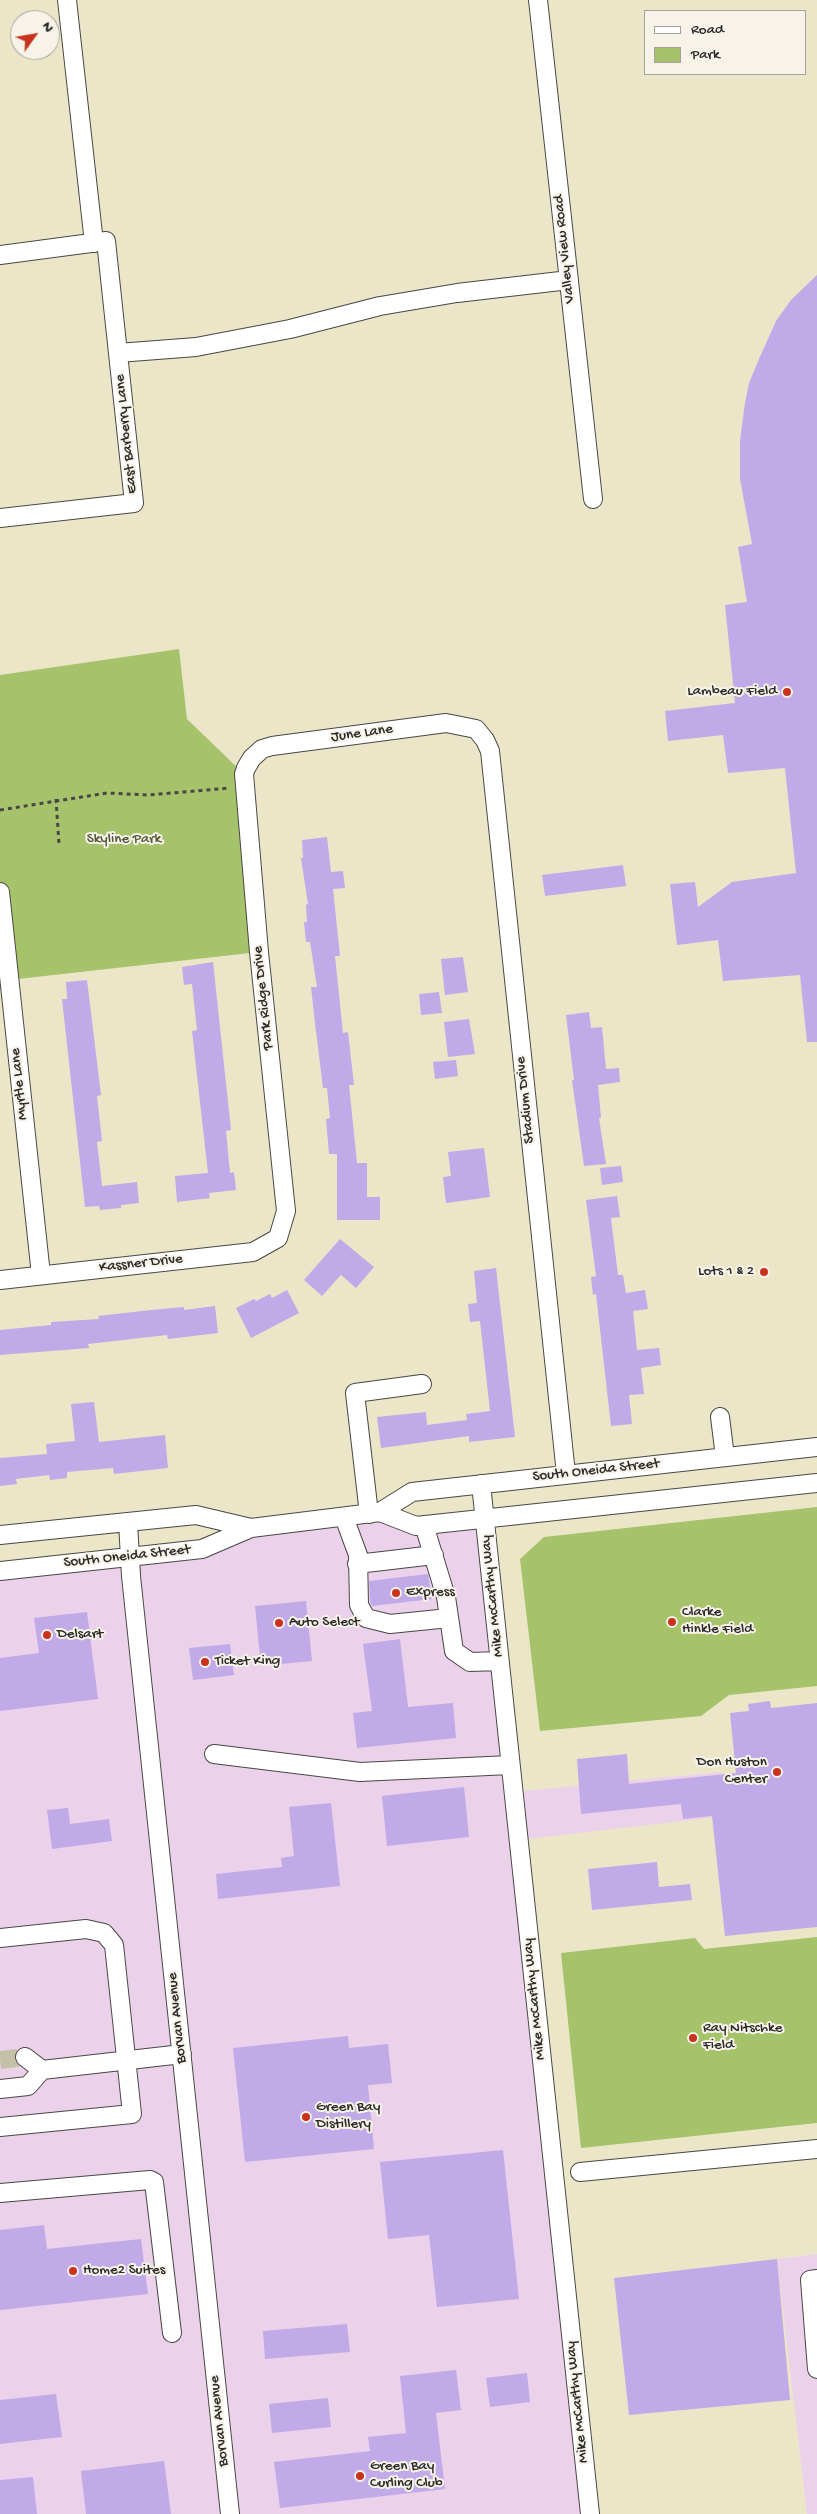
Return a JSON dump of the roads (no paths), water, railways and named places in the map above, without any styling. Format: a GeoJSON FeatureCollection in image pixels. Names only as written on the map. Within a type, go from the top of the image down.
{"type":"FeatureCollection","features":[{"type":"Feature","properties":{"kind":"street"},"geometry":{"type":"LineString","coordinates":[[67,0],[94,242]]}},
{"type":"Feature","properties":{"kind":"street","name":"Valley View Road"},"geometry":{"type":"LineString","coordinates":[[538,0],[593,499]]}},
{"type":"Feature","properties":{"kind":"street"},"geometry":{"type":"LineString","coordinates":[[0,255],[106,241],[118,353],[196,347],[290,329],[380,306],[457,293],[569,280]]}},
{"type":"Feature","properties":{"kind":"street","name":"East Barberry Lane"},"geometry":{"type":"LineString","coordinates":[[0,518],[134,503],[118,353]]}},
{"type":"Feature","properties":{"kind":"street","name":"June Lane"},"geometry":{"type":"LineString","coordinates":[[252,758],[262,749],[272,746],[446,723],[476,729]]}},
{"type":"Feature","properties":{"kind":"street","name":"Stadium Drive"},"geometry":{"type":"LineString","coordinates":[[476,729],[486,740],[490,751],[566,1474]]}},
{"type":"Feature","properties":{"kind":"street","name":"Park Ridge Drive"},"geometry":{"type":"LineString","coordinates":[[252,758],[244,774],[244,784],[259,952],[286,1211],[278,1238]]}},
{"type":"Feature","properties":{"kind":"street","name":"Myrtle Lane"},"geometry":{"type":"LineString","coordinates":[[0,892],[41,1275]]}},
{"type":"Feature","properties":{"kind":"street","name":"Kassner Drive"},"geometry":{"type":"LineString","coordinates":[[0,1280],[254,1252],[278,1238]]}},
{"type":"Feature","properties":{"kind":"street"},"geometry":{"type":"LineString","coordinates":[[374,1513],[355,1393],[422,1384]]}},
{"type":"Feature","properties":{"kind":"street"},"geometry":{"type":"LineString","coordinates":[[720,1417],[725,1457]]}},
{"type":"Feature","properties":{"kind":"street","name":"South Oneida Street"},"geometry":{"type":"LineString","coordinates":[[0,1570],[130,1558],[202,1548],[251,1528],[374,1513],[412,1492],[817,1447]]}},
{"type":"Feature","properties":{"kind":"street","name":"South Oneida Street"},"geometry":{"type":"LineString","coordinates":[[374,1513],[416,1526],[632,1505],[817,1483]]}},
{"type":"Feature","properties":{"kind":"street","name":"Mike McCarthy Way"},"geometry":{"type":"LineString","coordinates":[[481,1484],[590,2514]]}},
{"type":"Feature","properties":{"kind":"street","name":"South Oneida Street"},"geometry":{"type":"LineString","coordinates":[[0,1535],[196,1515],[251,1528]]}},
{"type":"Feature","properties":{"kind":"street"},"geometry":{"type":"LineString","coordinates":[[344,1517],[358,1554],[359,1605],[366,1618],[390,1624],[449,1618]]}},
{"type":"Feature","properties":{"kind":"street","name":"Borvan Avenue"},"geometry":{"type":"LineString","coordinates":[[128,1522],[130,1558],[230,2514]]}},
{"type":"Feature","properties":{"kind":"street"},"geometry":{"type":"LineString","coordinates":[[424,1525],[434,1555],[449,1618],[454,1650],[470,1662],[499,1661]]}},
{"type":"Feature","properties":{"kind":"street"},"geometry":{"type":"LineString","coordinates":[[357,1564],[434,1555]]}},
{"type":"Feature","properties":{"kind":"street"},"geometry":{"type":"LineString","coordinates":[[214,1754],[360,1772],[510,1764]]}},
{"type":"Feature","properties":{"kind":"street"},"geometry":{"type":"LineString","coordinates":[[0,1938],[86,1929],[104,1933],[114,1945],[128,2060],[132,2114],[0,2127]]}},
{"type":"Feature","properties":{"kind":"street"},"geometry":{"type":"LineString","coordinates":[[0,2088],[28,2086],[42,2070],[182,2054]]}},
{"type":"Feature","properties":{"kind":"street"},"geometry":{"type":"LineString","coordinates":[[25,2057],[42,2070]]}},
{"type":"Feature","properties":{"kind":"street"},"geometry":{"type":"LineString","coordinates":[[580,2172],[817,2149]]}},
{"type":"Feature","properties":{"kind":"street"},"geometry":{"type":"LineString","coordinates":[[0,2193],[150,2180],[154,2182],[172,2333]]}},
{"type":"Feature","properties":{"kind":"street"},"geometry":{"type":"LineString","coordinates":[[817,2279],[810,2280],[817,2369]]}},
{"type":"Feature","properties":{"kind":"tunnel"},"geometry":{"type":"LineString","coordinates":[[0,2060],[25,2057]]}},
{"type":"Feature","properties":{"kind":"place","name":"Lambeau Field"},"geometry":{"type":"Point","coordinates":[787,692]}},
{"type":"Feature","properties":{"kind":"place","name":"Lots 1 & 2"},"geometry":{"type":"Point","coordinates":[764,1272]}},
{"type":"Feature","properties":{"kind":"place","name":"Express"},"geometry":{"type":"Point","coordinates":[396,1593]}},
{"type":"Feature","properties":{"kind":"place","name":"Clarke Hinkle Field"},"geometry":{"type":"Point","coordinates":[672,1622]}},
{"type":"Feature","properties":{"kind":"place","name":"Auto Select"},"geometry":{"type":"Point","coordinates":[279,1623]}},
{"type":"Feature","properties":{"kind":"place","name":"Delsart"},"geometry":{"type":"Point","coordinates":[47,1635]}},
{"type":"Feature","properties":{"kind":"place","name":"Ticket King"},"geometry":{"type":"Point","coordinates":[205,1662]}},
{"type":"Feature","properties":{"kind":"place","name":"Don Huston Center"},"geometry":{"type":"Point","coordinates":[777,1772]}},
{"type":"Feature","properties":{"kind":"place","name":"Ray Nitschke Field"},"geometry":{"type":"Point","coordinates":[693,2038]}},
{"type":"Feature","properties":{"kind":"place","name":"Green Bay Distillery"},"geometry":{"type":"Point","coordinates":[306,2117]}},
{"type":"Feature","properties":{"kind":"place","name":"Home2 Suites"},"geometry":{"type":"Point","coordinates":[73,2271]}},
{"type":"Feature","properties":{"kind":"place","name":"Green Bay Curling Club"},"geometry":{"type":"Point","coordinates":[360,2476]}},
{"type":"Feature","properties":{"kind":"park label","name":"Skyline Park"},"geometry":{"type":"Point","coordinates":[124,840]}}]}
